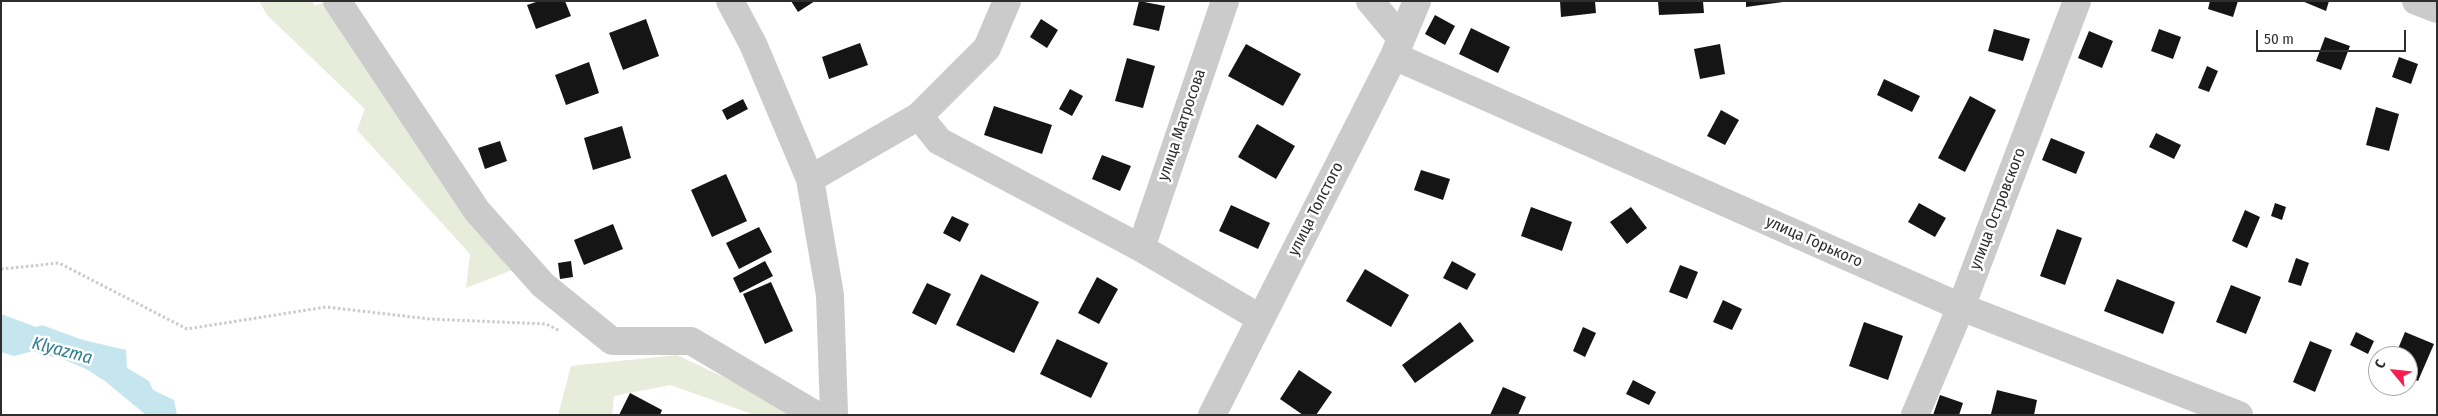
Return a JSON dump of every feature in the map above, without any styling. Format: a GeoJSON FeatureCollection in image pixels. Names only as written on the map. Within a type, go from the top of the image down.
{"type":"FeatureCollection","features":[{"type":"Feature","properties":{"kind":"street"},"geometry":{"type":"LineString","coordinates":[[338,1],[477,211],[543,286],[612,341],[691,341],[830,414],[830,295],[810,179],[753,44],[730,1]]}},
{"type":"Feature","properties":{"kind":"street"},"geometry":{"type":"LineString","coordinates":[[810,179],[919,116],[987,48],[1007,1]]}},
{"type":"Feature","properties":{"kind":"street","name":"улица Матросова"},"geometry":{"type":"LineString","coordinates":[[1140,248],[1225,1]]}},
{"type":"Feature","properties":{"kind":"street"},"geometry":{"type":"LineString","coordinates":[[1370,1],[1398,47]]}},
{"type":"Feature","properties":{"kind":"street","name":"улица Толстого"},"geometry":{"type":"LineString","coordinates":[[1212,415],[1398,47],[1416,1]]}},
{"type":"Feature","properties":{"kind":"street","name":"улица Островского"},"geometry":{"type":"LineString","coordinates":[[1915,415],[1961,307],[2077,1]]}},
{"type":"Feature","properties":{"kind":"street"},"geometry":{"type":"LineString","coordinates":[[2416,1],[2437,10]]}},
{"type":"Feature","properties":{"kind":"street","name":"улица Горького"},"geometry":{"type":"LineString","coordinates":[[1398,47],[1961,307],[2239,415]]}},
{"type":"Feature","properties":{"kind":"street"},"geometry":{"type":"LineString","coordinates":[[919,116],[938,141],[1140,248],[1260,318]]}},
{"type":"Feature","properties":{"kind":"path"},"geometry":{"type":"LineString","coordinates":[[1,269],[59,262],[187,329],[326,307],[430,319],[546,324],[564,333]]}},
{"type":"Feature","properties":{"kind":"green space"},"geometry":{"type":"Polygon","coordinates":[[[259,1],[312,1],[315,6],[325,2],[512,270],[466,288],[470,254],[357,130],[365,109],[267,15],[259,1]]]}},
{"type":"Feature","properties":{"kind":"green space"},"geometry":{"type":"Polygon","coordinates":[[[677,355],[804,415],[755,415],[670,385],[614,396],[612,415],[558,415],[571,366],[677,355]]]}},
{"type":"Feature","properties":{"kind":"water","name":"Klyazma"},"geometry":{"type":"Polygon","coordinates":[[[1,314],[36,327],[42,325],[83,340],[126,350],[127,368],[149,381],[153,390],[174,400],[177,415],[146,415],[105,381],[86,369],[58,357],[47,356],[33,351],[14,356],[1,352],[1,314]]]}},
{"type":"Feature","properties":{"kind":"building"},"geometry":{"type":"Polygon","coordinates":[[[539,1],[565,1],[571,16],[536,29],[527,5],[539,1]]]}},
{"type":"Feature","properties":{"kind":"building"},"geometry":{"type":"Polygon","coordinates":[[[791,1],[815,1],[798,12],[791,1]]]}},
{"type":"Feature","properties":{"kind":"building"},"geometry":{"type":"Polygon","coordinates":[[[1139,1],[1165,6],[1159,31],[1133,25],[1139,1]]]}},
{"type":"Feature","properties":{"kind":"building"},"geometry":{"type":"Polygon","coordinates":[[[1560,1],[1595,1],[1596,13],[1561,17],[1560,1]]]}},
{"type":"Feature","properties":{"kind":"building"},"geometry":{"type":"Polygon","coordinates":[[[1658,1],[1703,1],[1704,13],[1659,15],[1658,1]]]}},
{"type":"Feature","properties":{"kind":"building"},"geometry":{"type":"Polygon","coordinates":[[[1746,1],[1783,1],[1783,2],[1746,7],[1746,1]]]}},
{"type":"Feature","properties":{"kind":"building"},"geometry":{"type":"Polygon","coordinates":[[[2210,1],[2238,1],[2233,17],[2208,9],[2210,1]]]}},
{"type":"Feature","properties":{"kind":"building"},"geometry":{"type":"Polygon","coordinates":[[[2302,1],[2329,1],[2326,11],[2302,1]]]}},
{"type":"Feature","properties":{"kind":"building"},"geometry":{"type":"Polygon","coordinates":[[[1435,15],[1455,26],[1445,45],[1425,34],[1435,15]]]}},
{"type":"Feature","properties":{"kind":"building"},"geometry":{"type":"Polygon","coordinates":[[[646,19],[659,56],[623,70],[609,33],[646,19]]]}},
{"type":"Feature","properties":{"kind":"building"},"geometry":{"type":"Polygon","coordinates":[[[1041,19],[1058,30],[1047,48],[1030,37],[1041,19]]]}},
{"type":"Feature","properties":{"kind":"building"},"geometry":{"type":"Polygon","coordinates":[[[1471,28],[1510,47],[1498,73],[1459,54],[1471,28]]]}},
{"type":"Feature","properties":{"kind":"building"},"geometry":{"type":"Polygon","coordinates":[[[1994,29],[2030,39],[2023,61],[1988,51],[1994,29]]]}},
{"type":"Feature","properties":{"kind":"building"},"geometry":{"type":"Polygon","coordinates":[[[2159,29],[2181,37],[2173,59],[2151,51],[2159,29]]]}},
{"type":"Feature","properties":{"kind":"building"},"geometry":{"type":"Polygon","coordinates":[[[2089,31],[2113,41],[2102,68],[2078,58],[2089,31]]]}},
{"type":"Feature","properties":{"kind":"building"},"geometry":{"type":"Polygon","coordinates":[[[2325,37],[2350,46],[2341,70],[2316,61],[2325,37]]]}},
{"type":"Feature","properties":{"kind":"building"},"geometry":{"type":"Polygon","coordinates":[[[860,43],[868,65],[829,79],[822,57],[860,43]]]}},
{"type":"Feature","properties":{"kind":"building"},"geometry":{"type":"Polygon","coordinates":[[[1246,44],[1301,74],[1283,106],[1228,76],[1246,44]]]}},
{"type":"Feature","properties":{"kind":"building"},"geometry":{"type":"Polygon","coordinates":[[[1720,44],[1725,74],[1700,79],[1694,49],[1720,44]]]}},
{"type":"Feature","properties":{"kind":"building"},"geometry":{"type":"Polygon","coordinates":[[[2399,57],[2418,64],[2411,84],[2392,77],[2399,57]]]}},
{"type":"Feature","properties":{"kind":"building"},"geometry":{"type":"Polygon","coordinates":[[[1127,58],[1155,66],[1143,108],[1115,101],[1127,58]]]}},
{"type":"Feature","properties":{"kind":"building"},"geometry":{"type":"Polygon","coordinates":[[[589,62],[599,93],[566,105],[555,75],[589,62]]]}},
{"type":"Feature","properties":{"kind":"building"},"geometry":{"type":"Polygon","coordinates":[[[2207,66],[2218,71],[2209,92],[2198,88],[2207,66]]]}},
{"type":"Feature","properties":{"kind":"building"},"geometry":{"type":"Polygon","coordinates":[[[1884,79],[1920,96],[1912,112],[1877,95],[1884,79]]]}},
{"type":"Feature","properties":{"kind":"building"},"geometry":{"type":"Polygon","coordinates":[[[1070,89],[1083,96],[1072,116],[1059,109],[1070,89]]]}},
{"type":"Feature","properties":{"kind":"building"},"geometry":{"type":"Polygon","coordinates":[[[1970,96],[1996,110],[1965,172],[1938,158],[1970,96]]]}},
{"type":"Feature","properties":{"kind":"building"},"geometry":{"type":"Polygon","coordinates":[[[743,99],[748,109],[727,120],[722,110],[743,99]]]}},
{"type":"Feature","properties":{"kind":"building"},"geometry":{"type":"Polygon","coordinates":[[[994,106],[1052,125],[1042,154],[984,135],[994,106]]]}},
{"type":"Feature","properties":{"kind":"building"},"geometry":{"type":"Polygon","coordinates":[[[2376,107],[2399,114],[2389,151],[2366,145],[2376,107]]]}},
{"type":"Feature","properties":{"kind":"building"},"geometry":{"type":"Polygon","coordinates":[[[1721,110],[1739,120],[1725,145],[1707,136],[1721,110]]]}},
{"type":"Feature","properties":{"kind":"building"},"geometry":{"type":"Polygon","coordinates":[[[1257,124],[1295,146],[1276,179],[1238,157],[1257,124]]]}},
{"type":"Feature","properties":{"kind":"building"},"geometry":{"type":"Polygon","coordinates":[[[622,126],[631,158],[593,170],[584,138],[622,126]]]}},
{"type":"Feature","properties":{"kind":"building"},"geometry":{"type":"Polygon","coordinates":[[[2156,133],[2181,145],[2174,159],[2149,147],[2156,133]]]}},
{"type":"Feature","properties":{"kind":"building"},"geometry":{"type":"Polygon","coordinates":[[[2051,138],[2085,152],[2076,174],[2042,160],[2051,138]]]}},
{"type":"Feature","properties":{"kind":"building"},"geometry":{"type":"Polygon","coordinates":[[[500,141],[507,161],[485,169],[478,148],[500,141]]]}},
{"type":"Feature","properties":{"kind":"building"},"geometry":{"type":"Polygon","coordinates":[[[1102,155],[1131,166],[1120,191],[1092,179],[1102,155]]]}},
{"type":"Feature","properties":{"kind":"building"},"geometry":{"type":"Polygon","coordinates":[[[1421,170],[1450,179],[1443,200],[1414,190],[1421,170]]]}},
{"type":"Feature","properties":{"kind":"building"},"geometry":{"type":"Polygon","coordinates":[[[726,174],[747,221],[712,237],[691,190],[726,174]]]}},
{"type":"Feature","properties":{"kind":"building"},"geometry":{"type":"Polygon","coordinates":[[[1919,203],[1946,218],[1935,237],[1908,222],[1919,203]]]}},
{"type":"Feature","properties":{"kind":"building"},"geometry":{"type":"Polygon","coordinates":[[[2275,203],[2286,207],[2282,220],[2271,216],[2275,203]]]}},
{"type":"Feature","properties":{"kind":"building"},"geometry":{"type":"Polygon","coordinates":[[[1231,205],[1270,223],[1258,249],[1219,231],[1231,205]]]}},
{"type":"Feature","properties":{"kind":"building"},"geometry":{"type":"Polygon","coordinates":[[[1531,207],[1572,222],[1562,251],[1521,236],[1531,207]]]}},
{"type":"Feature","properties":{"kind":"building"},"geometry":{"type":"Polygon","coordinates":[[[1631,207],[1647,228],[1627,244],[1610,222],[1631,207]]]}},
{"type":"Feature","properties":{"kind":"building"},"geometry":{"type":"Polygon","coordinates":[[[2245,210],[2260,217],[2247,248],[2232,241],[2245,210]]]}},
{"type":"Feature","properties":{"kind":"building"},"geometry":{"type":"Polygon","coordinates":[[[952,216],[969,224],[960,242],[943,233],[952,216]]]}},
{"type":"Feature","properties":{"kind":"building"},"geometry":{"type":"Polygon","coordinates":[[[613,224],[623,249],[584,265],[574,240],[613,224]]]}},
{"type":"Feature","properties":{"kind":"building"},"geometry":{"type":"Polygon","coordinates":[[[759,227],[772,252],[739,269],[726,243],[759,227]]]}},
{"type":"Feature","properties":{"kind":"building"},"geometry":{"type":"Polygon","coordinates":[[[2057,229],[2082,238],[2065,285],[2040,276],[2057,229]]]}},
{"type":"Feature","properties":{"kind":"building"},"geometry":{"type":"Polygon","coordinates":[[[2296,258],[2309,263],[2301,286],[2288,282],[2296,258]]]}},
{"type":"Feature","properties":{"kind":"building"},"geometry":{"type":"Polygon","coordinates":[[[571,261],[573,277],[560,279],[558,263],[571,261]]]}},
{"type":"Feature","properties":{"kind":"building"},"geometry":{"type":"Polygon","coordinates":[[[765,261],[773,276],[740,293],[733,278],[765,261]]]}},
{"type":"Feature","properties":{"kind":"building"},"geometry":{"type":"Polygon","coordinates":[[[1452,261],[1476,274],[1467,290],[1443,278],[1452,261]]]}},
{"type":"Feature","properties":{"kind":"building"},"geometry":{"type":"Polygon","coordinates":[[[1680,265],[1698,272],[1687,299],[1669,292],[1680,265]]]}},
{"type":"Feature","properties":{"kind":"building"},"geometry":{"type":"Polygon","coordinates":[[[1365,269],[1409,295],[1391,327],[1346,301],[1365,269]]]}},
{"type":"Feature","properties":{"kind":"building"},"geometry":{"type":"Polygon","coordinates":[[[981,274],[1039,302],[1014,353],[956,325],[981,274]]]}},
{"type":"Feature","properties":{"kind":"building"},"geometry":{"type":"Polygon","coordinates":[[[1097,277],[1118,289],[1099,324],[1078,313],[1097,277]]]}},
{"type":"Feature","properties":{"kind":"building"},"geometry":{"type":"Polygon","coordinates":[[[2117,279],[2175,302],[2163,334],[2104,311],[2117,279]]]}},
{"type":"Feature","properties":{"kind":"building"},"geometry":{"type":"Polygon","coordinates":[[[771,282],[793,331],[765,344],[743,294],[771,282]]]}},
{"type":"Feature","properties":{"kind":"building"},"geometry":{"type":"Polygon","coordinates":[[[927,283],[951,294],[936,325],[912,313],[927,283]]]}},
{"type":"Feature","properties":{"kind":"building"},"geometry":{"type":"Polygon","coordinates":[[[2231,285],[2261,297],[2246,334],[2216,322],[2231,285]]]}},
{"type":"Feature","properties":{"kind":"building"},"geometry":{"type":"Polygon","coordinates":[[[1723,300],[1742,309],[1732,330],[1713,322],[1723,300]]]}},
{"type":"Feature","properties":{"kind":"building"},"geometry":{"type":"Polygon","coordinates":[[[1460,322],[1474,341],[1415,383],[1402,365],[1460,322]]]}},
{"type":"Feature","properties":{"kind":"building"},"geometry":{"type":"Polygon","coordinates":[[[1864,322],[1903,336],[1888,380],[1849,366],[1864,322]]]}},
{"type":"Feature","properties":{"kind":"building"},"geometry":{"type":"Polygon","coordinates":[[[1583,327],[1596,333],[1585,357],[1573,351],[1583,327]]]}},
{"type":"Feature","properties":{"kind":"building"},"geometry":{"type":"Polygon","coordinates":[[[2356,332],[2374,341],[2372,346],[2368,346],[2368,354],[2350,345],[2356,332]]]}},
{"type":"Feature","properties":{"kind":"building"},"geometry":{"type":"Polygon","coordinates":[[[2405,332],[2434,344],[2418,381],[2418,346],[2399,346],[2405,332]]]}},
{"type":"Feature","properties":{"kind":"building"},"geometry":{"type":"Polygon","coordinates":[[[1057,339],[1108,363],[1091,398],[1040,374],[1057,339]]]}},
{"type":"Feature","properties":{"kind":"building"},"geometry":{"type":"Polygon","coordinates":[[[2310,341],[2332,350],[2315,392],[2293,382],[2310,341]]]}},
{"type":"Feature","properties":{"kind":"building"},"geometry":{"type":"Polygon","coordinates":[[[1299,370],[1332,392],[1316,415],[1303,415],[1280,399],[1299,370]]]}},
{"type":"Feature","properties":{"kind":"building"},"geometry":{"type":"Polygon","coordinates":[[[1633,380],[1656,392],[1649,405],[1626,394],[1633,380]]]}},
{"type":"Feature","properties":{"kind":"building"},"geometry":{"type":"Polygon","coordinates":[[[1503,387],[1526,397],[1518,415],[1490,415],[1503,387]]]}},
{"type":"Feature","properties":{"kind":"building"},"geometry":{"type":"Polygon","coordinates":[[[1997,390],[2037,400],[2034,415],[1991,414],[1997,390]]]}},
{"type":"Feature","properties":{"kind":"building"},"geometry":{"type":"Polygon","coordinates":[[[630,393],[662,410],[660,415],[619,415],[630,393]]]}},
{"type":"Feature","properties":{"kind":"building"},"geometry":{"type":"Polygon","coordinates":[[[1940,395],[1963,403],[1959,415],[1933,415],[1940,395]]]}}]}
